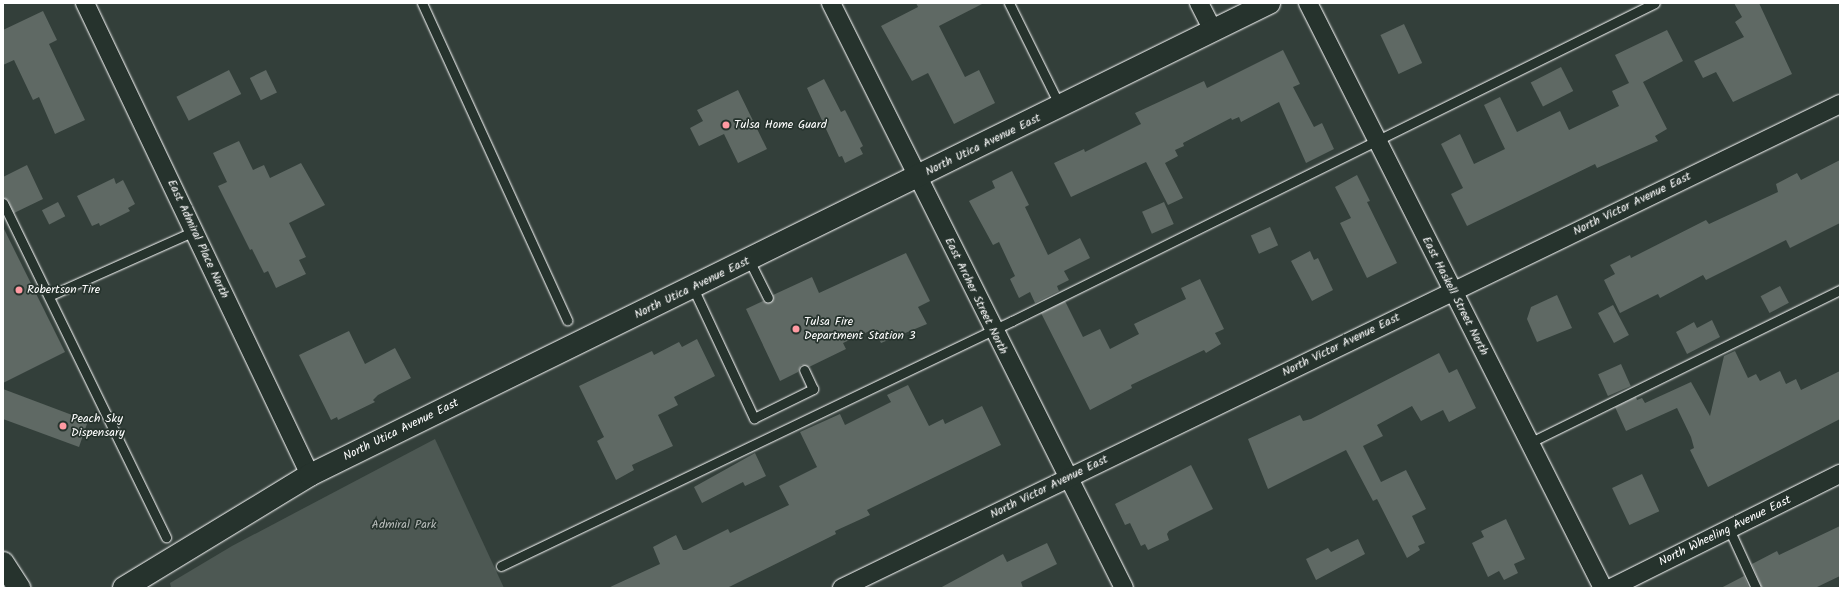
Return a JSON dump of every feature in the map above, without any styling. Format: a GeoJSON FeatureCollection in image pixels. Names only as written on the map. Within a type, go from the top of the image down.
{"type":"FeatureCollection","features":[{"type":"Feature","properties":{"kind":"main road","name":"North Utica Avenue East"},"geometry":{"type":"LineString","coordinates":[[124,588],[149,581],[310,475],[750,260],[1269,3]]}},
{"type":"Feature","properties":{"kind":"main road"},"geometry":{"type":"LineString","coordinates":[[3,563],[19,588]]}},
{"type":"Feature","properties":{"kind":"street","name":"East Admiral Place North"},"geometry":{"type":"LineString","coordinates":[[85,3],[310,475]]}},
{"type":"Feature","properties":{"kind":"street","name":"East Archer Street North"},"geometry":{"type":"LineString","coordinates":[[831,3],[992,330],[1124,588]]}},
{"type":"Feature","properties":{"kind":"street"},"geometry":{"type":"LineString","coordinates":[[1199,3],[1213,32]]}},
{"type":"Feature","properties":{"kind":"street","name":"East Haskell Street North"},"geometry":{"type":"LineString","coordinates":[[1308,3],[1451,291],[1603,588]]}},
{"type":"Feature","properties":{"kind":"street","name":"North Victor Avenue East"},"geometry":{"type":"LineString","coordinates":[[842,588],[1451,291],[1840,104]]}},
{"type":"Feature","properties":{"kind":"street","name":"North Wheeling Avenue East"},"geometry":{"type":"LineString","coordinates":[[1610,588],[1840,474]]}},
{"type":"Feature","properties":{"kind":"lane"},"geometry":{"type":"LineString","coordinates":[[422,3],[567,320]]}},
{"type":"Feature","properties":{"kind":"lane"},"geometry":{"type":"LineString","coordinates":[[1009,3],[1061,106]]}},
{"type":"Feature","properties":{"kind":"lane"},"geometry":{"type":"LineString","coordinates":[[501,566],[992,330],[1655,3]]}},
{"type":"Feature","properties":{"kind":"lane"},"geometry":{"type":"LineString","coordinates":[[3,203],[166,537]]}},
{"type":"Feature","properties":{"kind":"lane"},"geometry":{"type":"LineString","coordinates":[[49,296],[194,230]]}},
{"type":"Feature","properties":{"kind":"lane"},"geometry":{"type":"LineString","coordinates":[[750,260],[768,298]]}},
{"type":"Feature","properties":{"kind":"lane"},"geometry":{"type":"LineString","coordinates":[[692,288],[754,418],[813,389],[804,370]]}},
{"type":"Feature","properties":{"kind":"lane"},"geometry":{"type":"LineString","coordinates":[[1529,443],[1840,290]]}},
{"type":"Feature","properties":{"kind":"lane"},"geometry":{"type":"LineString","coordinates":[[1729,529],[1756,588]]}},
{"type":"Feature","properties":{"kind":"green space","name":"Admiral Park"},"geometry":{"type":"Polygon","coordinates":[[[435,439],[504,588],[171,588],[170,583],[232,546],[435,439]]]}},
{"type":"Feature","properties":{"kind":"building"},"geometry":{"type":"Polygon","coordinates":[[[916,3],[984,3],[939,26],[965,77],[979,70],[995,103],[954,124],[928,73],[912,81],[881,26],[918,7],[916,3]]]}},
{"type":"Feature","properties":{"kind":"building"},"geometry":{"type":"Polygon","coordinates":[[[1734,3],[1759,3],[1792,74],[1733,102],[1716,72],[1703,78],[1694,61],[1744,37],[1735,22],[1742,17],[1734,3]]]}},
{"type":"Feature","properties":{"kind":"building"},"geometry":{"type":"Polygon","coordinates":[[[43,11],[57,40],[49,44],[85,120],[55,134],[39,97],[33,100],[14,60],[3,65],[3,30],[43,11]]]}},
{"type":"Feature","properties":{"kind":"building"},"geometry":{"type":"Polygon","coordinates":[[[1404,24],[1422,63],[1399,74],[1380,35],[1404,24]]]}},
{"type":"Feature","properties":{"kind":"building"},"geometry":{"type":"Polygon","coordinates":[[[1667,30],[1683,61],[1643,82],[1667,129],[1655,136],[1658,141],[1597,168],[1595,164],[1467,226],[1451,194],[1463,188],[1441,144],[1460,134],[1474,164],[1505,149],[1484,105],[1500,97],[1517,132],[1560,111],[1569,130],[1619,106],[1612,91],[1629,83],[1615,55],[1667,30]]]}},
{"type":"Feature","properties":{"kind":"building"},"geometry":{"type":"Polygon","coordinates":[[[1283,50],[1300,84],[1293,87],[1314,127],[1322,123],[1334,149],[1306,163],[1279,102],[1241,122],[1239,117],[1232,120],[1231,118],[1183,143],[1184,146],[1175,150],[1178,156],[1165,163],[1183,198],[1168,205],[1146,162],[1071,197],[1054,163],[1084,149],[1085,152],[1141,124],[1135,113],[1204,81],[1207,88],[1283,50]]]}},
{"type":"Feature","properties":{"kind":"building"},"geometry":{"type":"Polygon","coordinates":[[[1561,67],[1573,91],[1543,106],[1531,82],[1561,67]]]}},
{"type":"Feature","properties":{"kind":"building"},"geometry":{"type":"Polygon","coordinates":[[[229,70],[241,94],[189,121],[176,97],[229,70]]]}},
{"type":"Feature","properties":{"kind":"building"},"geometry":{"type":"Polygon","coordinates":[[[266,70],[277,92],[261,100],[250,78],[266,70]]]}},
{"type":"Feature","properties":{"kind":"building"},"geometry":{"type":"Polygon","coordinates":[[[824,79],[841,112],[845,110],[863,146],[860,148],[863,154],[845,163],[842,156],[839,157],[807,88],[824,79]]]}},
{"type":"Feature","properties":{"kind":"building","name":"Tulsa Home Guard"},"geometry":{"type":"Polygon","coordinates":[[[738,90],[767,149],[738,163],[724,134],[699,146],[690,128],[703,121],[697,110],[738,90]]]}},
{"type":"Feature","properties":{"kind":"building"},"geometry":{"type":"Polygon","coordinates":[[[239,141],[253,170],[264,165],[270,178],[301,163],[325,205],[289,223],[306,257],[299,260],[306,274],[276,288],[268,271],[264,273],[252,249],[250,250],[218,186],[227,182],[213,153],[239,141]]]}},
{"type":"Feature","properties":{"kind":"building"},"geometry":{"type":"Polygon","coordinates":[[[1840,160],[1840,223],[1790,248],[1786,240],[1706,280],[1703,275],[1660,298],[1658,294],[1620,313],[1604,280],[1615,274],[1610,265],[1630,255],[1631,258],[1706,220],[1709,224],[1778,192],[1776,184],[1797,173],[1801,180],[1840,160]]]}},
{"type":"Feature","properties":{"kind":"building"},"geometry":{"type":"Polygon","coordinates":[[[27,165],[43,199],[14,213],[8,200],[3,197],[3,177],[27,165]]]}},
{"type":"Feature","properties":{"kind":"building"},"geometry":{"type":"Polygon","coordinates":[[[1012,171],[1029,205],[1025,207],[1048,255],[1080,238],[1090,258],[1064,271],[1069,280],[1057,286],[1059,291],[1035,303],[1030,292],[1019,298],[1010,279],[1015,276],[999,242],[993,245],[969,201],[995,188],[992,181],[1012,171]]]}},
{"type":"Feature","properties":{"kind":"building"},"geometry":{"type":"Polygon","coordinates":[[[1357,175],[1370,201],[1367,202],[1397,263],[1367,278],[1340,223],[1351,218],[1335,187],[1357,175]]]}},
{"type":"Feature","properties":{"kind":"building"},"geometry":{"type":"Polygon","coordinates":[[[114,178],[116,184],[123,180],[135,204],[128,208],[130,211],[100,226],[99,223],[92,226],[77,196],[114,178]]]}},
{"type":"Feature","properties":{"kind":"building"},"geometry":{"type":"Polygon","coordinates":[[[58,202],[65,216],[49,224],[42,210],[58,202]]]}},
{"type":"Feature","properties":{"kind":"building"},"geometry":{"type":"Polygon","coordinates":[[[1164,202],[1174,224],[1152,234],[1142,212],[1164,202]]]}},
{"type":"Feature","properties":{"kind":"building","name":"Robertson Tire"},"geometry":{"type":"Polygon","coordinates":[[[3,227],[65,352],[3,383],[3,227]]]}},
{"type":"Feature","properties":{"kind":"building"},"geometry":{"type":"Polygon","coordinates":[[[1270,227],[1278,245],[1259,254],[1251,236],[1270,227]]]}},
{"type":"Feature","properties":{"kind":"building"},"geometry":{"type":"Polygon","coordinates":[[[1310,251],[1314,260],[1318,258],[1333,290],[1312,301],[1291,261],[1310,251]]]}},
{"type":"Feature","properties":{"kind":"building"},"geometry":{"type":"Polygon","coordinates":[[[906,253],[930,301],[918,307],[927,324],[881,343],[874,329],[843,343],[846,349],[809,367],[801,365],[798,372],[780,381],[746,309],[763,301],[770,303],[773,295],[812,277],[819,293],[906,253]]]}},
{"type":"Feature","properties":{"kind":"building"},"geometry":{"type":"Polygon","coordinates":[[[1200,279],[1224,329],[1215,333],[1221,344],[1206,353],[1204,350],[1131,385],[1132,388],[1090,410],[1041,313],[1065,301],[1083,337],[1100,329],[1110,349],[1139,334],[1134,324],[1186,299],[1181,288],[1200,279]]]}},
{"type":"Feature","properties":{"kind":"building"},"geometry":{"type":"Polygon","coordinates":[[[1780,286],[1789,303],[1769,313],[1761,296],[1780,286]]]}},
{"type":"Feature","properties":{"kind":"building"},"geometry":{"type":"Polygon","coordinates":[[[1557,295],[1572,328],[1537,342],[1527,319],[1531,307],[1557,295]]]}},
{"type":"Feature","properties":{"kind":"building"},"geometry":{"type":"Polygon","coordinates":[[[1613,305],[1629,335],[1614,343],[1598,313],[1613,305]]]}},
{"type":"Feature","properties":{"kind":"building"},"geometry":{"type":"Polygon","coordinates":[[[1712,320],[1720,337],[1687,354],[1676,332],[1694,322],[1697,328],[1712,320]]]}},
{"type":"Feature","properties":{"kind":"building"},"geometry":{"type":"Polygon","coordinates":[[[349,331],[365,364],[395,348],[411,378],[378,395],[373,400],[375,402],[338,420],[337,417],[331,420],[299,355],[349,331]]]}},
{"type":"Feature","properties":{"kind":"building"},"geometry":{"type":"Polygon","coordinates":[[[697,339],[715,376],[674,397],[678,405],[658,415],[673,446],[632,465],[634,470],[616,480],[597,441],[604,437],[579,386],[652,351],[654,355],[679,342],[682,347],[697,339]]]}},
{"type":"Feature","properties":{"kind":"building"},"geometry":{"type":"Polygon","coordinates":[[[1735,351],[1748,378],[1756,374],[1760,381],[1780,371],[1786,384],[1796,379],[1801,390],[1840,371],[1840,419],[1708,487],[1690,450],[1694,448],[1691,437],[1677,408],[1626,431],[1615,407],[1636,397],[1637,400],[1642,398],[1645,403],[1691,382],[1710,416],[1724,356],[1735,351]]]}},
{"type":"Feature","properties":{"kind":"building"},"geometry":{"type":"Polygon","coordinates":[[[1439,353],[1449,373],[1457,369],[1476,408],[1449,422],[1443,410],[1421,421],[1412,406],[1377,425],[1383,436],[1363,446],[1381,482],[1406,470],[1426,509],[1412,516],[1425,543],[1418,546],[1420,550],[1407,558],[1377,499],[1373,501],[1346,450],[1268,489],[1248,439],[1300,415],[1303,421],[1311,419],[1439,353]]]}},
{"type":"Feature","properties":{"kind":"building"},"geometry":{"type":"Polygon","coordinates":[[[1621,364],[1631,386],[1608,396],[1598,374],[1621,364]]]}},
{"type":"Feature","properties":{"kind":"building"},"geometry":{"type":"Polygon","coordinates":[[[908,385],[929,426],[943,419],[945,424],[982,406],[1001,445],[867,510],[870,515],[835,531],[836,534],[727,588],[608,588],[660,564],[653,547],[676,535],[683,550],[686,550],[728,529],[730,533],[789,505],[779,486],[817,467],[800,432],[840,414],[845,425],[891,402],[887,395],[908,385]]]}},
{"type":"Feature","properties":{"kind":"building"},"geometry":{"type":"Polygon","coordinates":[[[3,389],[88,421],[79,447],[3,419],[3,389]]]}},
{"type":"Feature","properties":{"kind":"building"},"geometry":{"type":"Polygon","coordinates":[[[755,453],[766,476],[745,486],[743,482],[702,503],[694,487],[755,453]]]}},
{"type":"Feature","properties":{"kind":"building"},"geometry":{"type":"Polygon","coordinates":[[[1191,465],[1213,509],[1169,531],[1167,534],[1169,540],[1148,550],[1145,544],[1141,546],[1130,523],[1125,525],[1115,504],[1191,465]]]}},
{"type":"Feature","properties":{"kind":"building"},"geometry":{"type":"Polygon","coordinates":[[[1642,474],[1659,511],[1629,525],[1612,488],[1642,474]]]}},
{"type":"Feature","properties":{"kind":"building"},"geometry":{"type":"Polygon","coordinates":[[[1506,519],[1525,559],[1514,564],[1518,573],[1504,580],[1499,571],[1488,577],[1472,543],[1484,537],[1481,531],[1506,519]]]}},
{"type":"Feature","properties":{"kind":"building"},"geometry":{"type":"Polygon","coordinates":[[[1840,526],[1840,576],[1815,588],[1762,588],[1752,564],[1777,551],[1779,555],[1840,526]]]}},
{"type":"Feature","properties":{"kind":"building"},"geometry":{"type":"Polygon","coordinates":[[[1358,539],[1365,554],[1316,580],[1306,559],[1328,548],[1331,552],[1358,539]]]}},
{"type":"Feature","properties":{"kind":"building"},"geometry":{"type":"Polygon","coordinates":[[[1047,543],[1057,564],[1021,582],[1023,588],[940,588],[1003,554],[1007,562],[1047,543]]]}},
{"type":"Feature","properties":{"kind":"building"},"geometry":{"type":"Polygon","coordinates":[[[1744,576],[1749,588],[1721,588],[1744,576]]]}},
{"type":"Feature","properties":{"kind":"place","name":"Tulsa Home Guard"},"geometry":{"type":"Point","coordinates":[726,125]}},
{"type":"Feature","properties":{"kind":"place","name":"Robertson Tire"},"geometry":{"type":"Point","coordinates":[19,290]}},
{"type":"Feature","properties":{"kind":"place","name":"Tulsa Fire Department Station 3"},"geometry":{"type":"Point","coordinates":[796,329]}},
{"type":"Feature","properties":{"kind":"place","name":"Peach Sky Dispensary"},"geometry":{"type":"Point","coordinates":[63,426]}}]}
